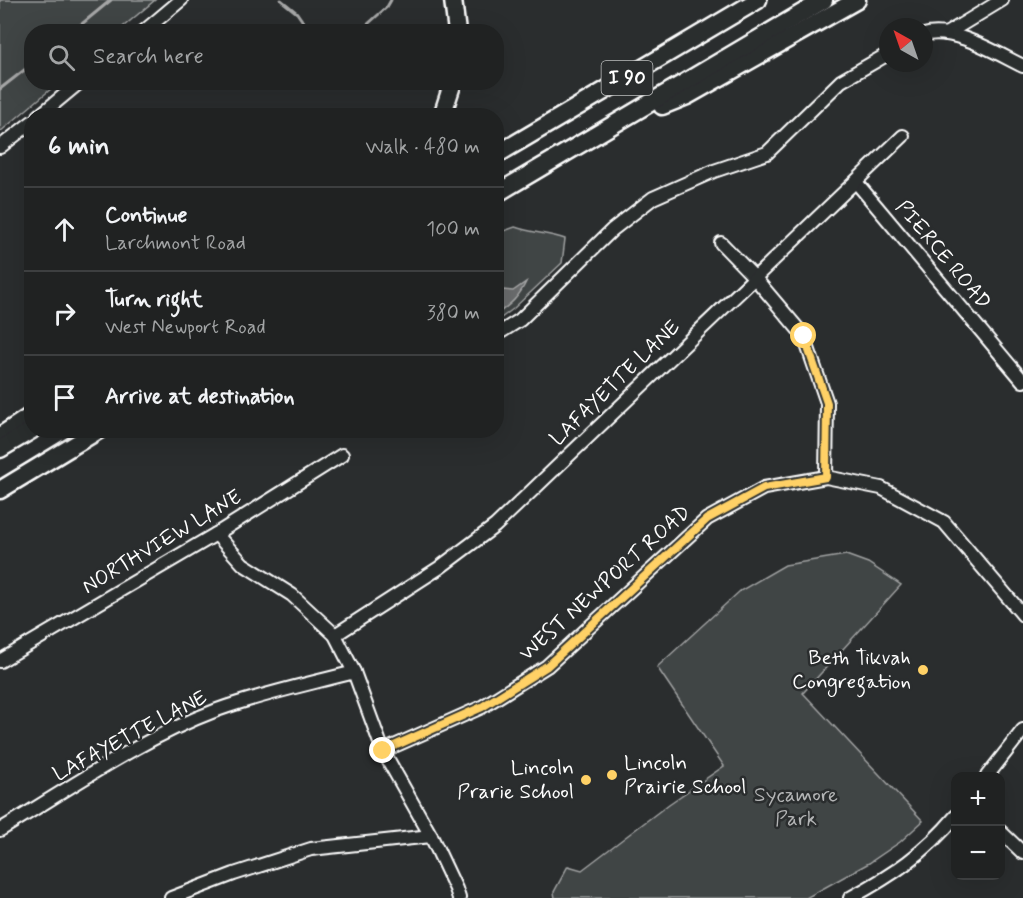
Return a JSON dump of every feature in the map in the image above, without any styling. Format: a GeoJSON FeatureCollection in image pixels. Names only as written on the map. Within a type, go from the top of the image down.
{"type":"FeatureCollection","features":[{"type":"Feature","properties":{"kind":"highway"},"geometry":{"type":"LineString","coordinates":[[453,0],[456,24]]}},
{"type":"Feature","properties":{"kind":"highway","name":"I 90"},"geometry":{"type":"LineString","coordinates":[[504,150],[758,0]]}},
{"type":"Feature","properties":{"kind":"highway","name":"I 90"},"geometry":{"type":"LineString","coordinates":[[504,189],[824,0]]}},
{"type":"Feature","properties":{"kind":"highway"},"geometry":{"type":"LineString","coordinates":[[596,136],[687,96],[857,0]]}},
{"type":"Feature","properties":{"kind":"highway"},"geometry":{"type":"LineString","coordinates":[[445,108],[450,90]]}},
{"type":"Feature","properties":{"kind":"highway"},"geometry":{"type":"LineString","coordinates":[[0,436],[24,420]]}},
{"type":"Feature","properties":{"kind":"highway"},"geometry":{"type":"LineString","coordinates":[[0,449],[24,435]]}},
{"type":"Feature","properties":{"kind":"highway"},"geometry":{"type":"LineString","coordinates":[[0,490],[86,438]]}},
{"type":"Feature","properties":{"kind":"street"},"geometry":{"type":"LineString","coordinates":[[152,24],[181,0]]}},
{"type":"Feature","properties":{"kind":"street"},"geometry":{"type":"LineString","coordinates":[[946,33],[1002,0]]}},
{"type":"Feature","properties":{"kind":"street"},"geometry":{"type":"LineString","coordinates":[[933,32],[954,35],[1023,66]]}},
{"type":"Feature","properties":{"kind":"street"},"geometry":{"type":"LineString","coordinates":[[504,330],[520,320],[612,230],[653,198],[714,171],[767,153],[842,81],[879,59]]}},
{"type":"Feature","properties":{"kind":"street"},"geometry":{"type":"LineString","coordinates":[[49,108],[70,90]]}},
{"type":"Feature","properties":{"kind":"street"},"geometry":{"type":"LineString","coordinates":[[0,147],[24,128]]}},
{"type":"Feature","properties":{"kind":"street","name":"LAFAYETTE LANE"},"geometry":{"type":"LineString","coordinates":[[335,636],[439,568],[495,526],[903,136]]}},
{"type":"Feature","properties":{"kind":"street","name":"PIERCE ROAD"},"geometry":{"type":"LineString","coordinates":[[856,182],[1023,381]]}},
{"type":"Feature","properties":{"kind":"street"},"geometry":{"type":"LineString","coordinates":[[721,243],[754,277],[804,336],[827,403],[826,477],[881,488],[944,522],[1023,615]]}},
{"type":"Feature","properties":{"kind":"street","name":"NORTHVIEW LANE"},"geometry":{"type":"LineString","coordinates":[[0,661],[216,534],[342,455]]}},
{"type":"Feature","properties":{"kind":"street","name":"WEST NEWPORT ROAD"},"geometry":{"type":"LineString","coordinates":[[383,751],[482,707],[547,666],[707,519],[764,488],[826,477]]}},
{"type":"Feature","properties":{"kind":"street"},"geometry":{"type":"LineString","coordinates":[[216,534],[243,564],[292,595],[335,636],[354,672],[383,751],[430,836],[459,898]]}},
{"type":"Feature","properties":{"kind":"street","name":"LAFAYETTE LANE"},"geometry":{"type":"LineString","coordinates":[[0,830],[115,761],[170,732],[217,711],[259,697],[354,672]]}},
{"type":"Feature","properties":{"kind":"street"},"geometry":{"type":"LineString","coordinates":[[991,772],[1023,730]]}},
{"type":"Feature","properties":{"kind":"street"},"geometry":{"type":"LineString","coordinates":[[850,898],[873,893],[925,849],[951,821]]}},
{"type":"Feature","properties":{"kind":"street"},"geometry":{"type":"LineString","coordinates":[[171,898],[234,873],[311,849],[430,836]]}},
{"type":"Feature","properties":{"kind":"street"},"geometry":{"type":"LineString","coordinates":[[1005,836],[1023,853]]}},
{"type":"Feature","properties":{"kind":"green space"},"geometry":{"type":"Polygon","coordinates":[[[0,0],[155,0],[126,24],[24,24],[24,90],[50,90],[28,108],[24,108],[24,112],[0,132],[0,0]]]}},
{"type":"Feature","properties":{"kind":"green space"},"geometry":{"type":"Polygon","coordinates":[[[515,227],[565,239],[562,263],[504,316],[504,231],[515,227]]]}},
{"type":"Feature","properties":{"kind":"green space","name":"Sycamore Park"},"geometry":{"type":"Polygon","coordinates":[[[846,555],[868,563],[901,585],[803,693],[923,821],[900,842],[869,863],[806,898],[555,898],[554,892],[568,866],[582,870],[669,804],[724,766],[657,667],[740,591],[785,565],[846,555]]]}},
{"type":"Feature","properties":{"kind":"shaded area"},"geometry":{"type":"Polygon","coordinates":[[[526,282],[514,300],[504,309],[504,290],[513,291],[526,282]]]}},
{"type":"Feature","properties":{"kind":"waterway"},"geometry":{"type":"LineString","coordinates":[[82,24],[111,0]]}},
{"type":"Feature","properties":{"kind":"waterway"},"geometry":{"type":"LineString","coordinates":[[281,0],[297,13],[305,24]]}},
{"type":"Feature","properties":{"kind":"waterway"},"geometry":{"type":"LineString","coordinates":[[368,24],[387,7],[391,0]]}},
{"type":"Feature","properties":{"kind":"waterway"},"geometry":{"type":"LineString","coordinates":[[0,89],[24,70]]}},
{"type":"Feature","properties":{"kind":"place","name":"Beth Tikvah Congregation"},"geometry":{"type":"Point","coordinates":[923,670]}},
{"type":"Feature","properties":{"kind":"place","name":"Lincoln Prairie School"},"geometry":{"type":"Point","coordinates":[612,775]}},
{"type":"Feature","properties":{"kind":"place","name":"Lincoln Prarie School"},"geometry":{"type":"Point","coordinates":[586,780]}},
{"type":"Feature","properties":{"kind":"route"},"geometry":{"type":"LineString","coordinates":[[383,751],[482,707],[547,666],[707,519],[764,488],[826,477],[827,403],[804,336]]}}]}
